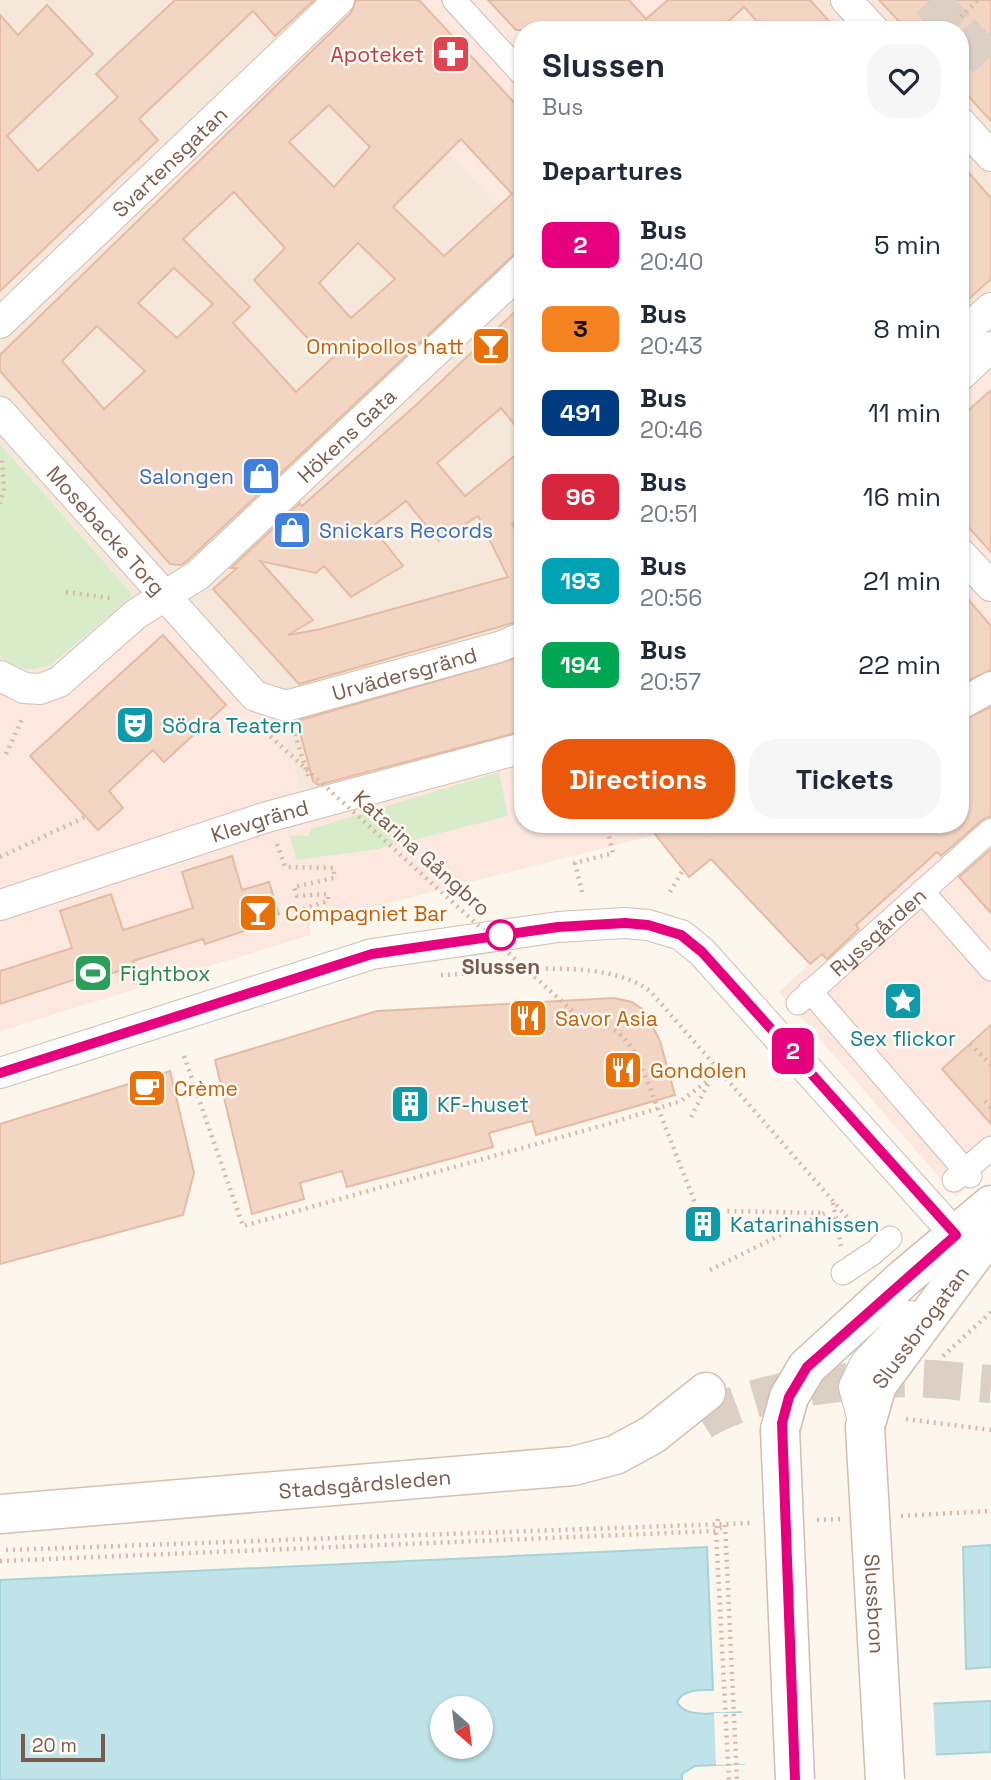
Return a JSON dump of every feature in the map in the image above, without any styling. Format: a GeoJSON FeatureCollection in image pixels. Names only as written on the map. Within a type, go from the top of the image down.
{"type":"FeatureCollection","features":[{"type":"Feature","properties":{"kind":"main road","name":"Slussbrogatan"},"geometry":{"type":"LineString","coordinates":[[865,1427],[877,1385],[976,1239],[970,1183]]}},
{"type":"Feature","properties":{"kind":"main road","name":"Slussbrogatan"},"geometry":{"type":"LineString","coordinates":[[795,1780],[780,1430],[789,1397],[807,1367],[976,1239]]}},
{"type":"Feature","properties":{"kind":"main road","name":"Stadsgårdsleden"},"geometry":{"type":"LineString","coordinates":[[0,1514],[573,1466],[615,1455],[704,1406],[655,1459],[624,1475],[573,1483],[312,1498],[0,1527]]}},
{"type":"Feature","properties":{"kind":"main road","name":"Slussbron"},"geometry":{"type":"LineString","coordinates":[[865,1427],[885,1780]]}},
{"type":"Feature","properties":{"kind":"street","name":"Svartensgatan"},"geometry":{"type":"LineString","coordinates":[[0,323],[339,0]]}},
{"type":"Feature","properties":{"kind":"street"},"geometry":{"type":"LineString","coordinates":[[454,0],[514,65]]}},
{"type":"Feature","properties":{"kind":"street"},"geometry":{"type":"LineString","coordinates":[[846,0],[866,21]]}},
{"type":"Feature","properties":{"kind":"street"},"geometry":{"type":"LineString","coordinates":[[969,132],[991,156]]}},
{"type":"Feature","properties":{"kind":"street","name":"Hökens Gata"},"geometry":{"type":"LineString","coordinates":[[163,595],[198,575],[514,277]]}},
{"type":"Feature","properties":{"kind":"street"},"geometry":{"type":"LineString","coordinates":[[969,328],[991,308]]}},
{"type":"Feature","properties":{"kind":"street"},"geometry":{"type":"LineString","coordinates":[[969,368],[991,347]]}},
{"type":"Feature","properties":{"kind":"street","name":"Mosebacke Torg"},"geometry":{"type":"LineString","coordinates":[[0,412],[163,595],[136,614],[59,682],[40,689],[24,688],[0,676]]}},
{"type":"Feature","properties":{"kind":"street"},"geometry":{"type":"LineString","coordinates":[[969,566],[991,586]]}},
{"type":"Feature","properties":{"kind":"street","name":"Urvädersgränd"},"geometry":{"type":"LineString","coordinates":[[163,595],[255,695],[286,706],[499,647],[514,640]]}},
{"type":"Feature","properties":{"kind":"street"},"geometry":{"type":"LineString","coordinates":[[969,699],[991,687]]}},
{"type":"Feature","properties":{"kind":"street","name":"Klevgränd"},"geometry":{"type":"LineString","coordinates":[[0,905],[267,817],[514,750]]}},
{"type":"Feature","properties":{"kind":"street","name":"Ryssgården"},"geometry":{"type":"LineString","coordinates":[[970,1183],[804,997],[991,830]]}},
{"type":"Feature","properties":{"kind":"street"},"geometry":{"type":"LineString","coordinates":[[922,891],[991,969]]}},
{"type":"Feature","properties":{"kind":"street"},"geometry":{"type":"LineString","coordinates":[[0,1073],[372,954],[558,927],[648,925],[681,935],[702,952],[976,1239]]}},
{"type":"Feature","properties":{"kind":"street"},"geometry":{"type":"LineString","coordinates":[[970,1183],[991,1148]]}},
{"type":"Feature","properties":{"kind":"street"},"geometry":{"type":"LineString","coordinates":[[843,1273],[874,1251]]}},
{"type":"Feature","properties":{"kind":"path"},"geometry":{"type":"LineString","coordinates":[[961,17],[978,0]]}},
{"type":"Feature","properties":{"kind":"path"},"geometry":{"type":"LineString","coordinates":[[0,456],[4,489],[0,504]]}},
{"type":"Feature","properties":{"kind":"path"},"geometry":{"type":"LineString","coordinates":[[290,721],[310,783]]}},
{"type":"Feature","properties":{"kind":"path","name":"Katarina Gångbro"},"geometry":{"type":"LineString","coordinates":[[260,727],[581,1019],[606,1023],[626,1037],[638,1058],[700,1215]]}},
{"type":"Feature","properties":{"kind":"path"},"geometry":{"type":"LineString","coordinates":[[6,754],[16,728]]}},
{"type":"Feature","properties":{"kind":"path"},"geometry":{"type":"LineString","coordinates":[[0,857],[85,817]]}},
{"type":"Feature","properties":{"kind":"path"},"geometry":{"type":"LineString","coordinates":[[267,817],[285,867],[334,868],[334,878],[294,887],[297,896],[328,894],[328,901],[293,912]]}},
{"type":"Feature","properties":{"kind":"path"},"geometry":{"type":"LineString","coordinates":[[582,892],[575,863],[613,853],[608,833]]}},
{"type":"Feature","properties":{"kind":"path"},"geometry":{"type":"LineString","coordinates":[[670,892],[683,870]]}},
{"type":"Feature","properties":{"kind":"path"},"geometry":{"type":"LineString","coordinates":[[431,976],[594,969],[636,981],[659,1001],[874,1251]]}},
{"type":"Feature","properties":{"kind":"path"},"geometry":{"type":"LineString","coordinates":[[970,1044],[991,1065]]}},
{"type":"Feature","properties":{"kind":"path"},"geometry":{"type":"LineString","coordinates":[[184,1056],[243,1226],[608,1124],[681,1101],[710,1079],[691,1117]]}},
{"type":"Feature","properties":{"kind":"path"},"geometry":{"type":"LineString","coordinates":[[985,1101],[991,1108]]}},
{"type":"Feature","properties":{"kind":"path"},"geometry":{"type":"LineString","coordinates":[[710,1270],[825,1213],[724,1211]]}},
{"type":"Feature","properties":{"kind":"path"},"geometry":{"type":"LineString","coordinates":[[960,1340],[991,1312]]}},
{"type":"Feature","properties":{"kind":"path"},"geometry":{"type":"LineString","coordinates":[[906,1419],[991,1430]]}},
{"type":"Feature","properties":{"kind":"path"},"geometry":{"type":"LineString","coordinates":[[0,1561],[725,1524],[737,1780]]}},
{"type":"Feature","properties":{"kind":"path"},"geometry":{"type":"LineString","coordinates":[[0,1550],[717,1525]]}},
{"type":"Feature","properties":{"kind":"path"},"geometry":{"type":"LineString","coordinates":[[717,1525],[729,1780]]}},
{"type":"Feature","properties":{"kind":"shaded area"},"geometry":{"type":"Polygon","coordinates":[[[0,0],[238,0],[317,12],[514,222],[514,746],[306,803],[279,725],[170,598],[133,595],[0,444],[0,0]]]}},
{"type":"Feature","properties":{"kind":"shaded area"},"geometry":{"type":"Polygon","coordinates":[[[238,0],[713,0],[690,21],[514,21],[514,222],[317,12],[282,46],[238,0]]]}},
{"type":"Feature","properties":{"kind":"shaded area"},"geometry":{"type":"Polygon","coordinates":[[[713,0],[991,0],[991,307],[969,327],[969,21],[690,21],[713,0]]]}},
{"type":"Feature","properties":{"kind":"shaded area"},"geometry":{"type":"Polygon","coordinates":[[[991,307],[991,1165],[956,1197],[779,992],[809,964],[711,859],[689,877],[655,835],[310,923],[310,935],[0,1031],[0,656],[6,662],[50,666],[133,595],[170,598],[254,691],[279,725],[306,803],[514,746],[514,833],[969,833],[969,327],[991,307]]]}},
{"type":"Feature","properties":{"kind":"green space"},"geometry":{"type":"Polygon","coordinates":[[[0,444],[133,595],[50,666],[27,670],[6,662],[0,656],[0,444]]]}},
{"type":"Feature","properties":{"kind":"green space"},"geometry":{"type":"Polygon","coordinates":[[[499,772],[508,816],[378,849],[296,860],[290,835],[309,836],[311,829],[499,772]]]}},
{"type":"Feature","properties":{"kind":"water"},"geometry":{"type":"Polygon","coordinates":[[[991,1545],[991,1667],[966,1669],[963,1547],[991,1545]]]}},
{"type":"Feature","properties":{"kind":"water"},"geometry":{"type":"Polygon","coordinates":[[[707,1547],[713,1690],[692,1691],[680,1698],[677,1702],[691,1713],[991,1701],[991,1752],[695,1766],[682,1774],[682,1780],[0,1780],[0,1580],[707,1547]]]}},
{"type":"Feature","properties":{"kind":"pier"},"geometry":{"type":"Polygon","coordinates":[[[933,1700],[936,1759],[746,1767],[745,1764],[716,1765],[714,1713],[742,1713],[742,1709],[933,1700]]]}},
{"type":"Feature","properties":{"kind":"building"},"geometry":{"type":"Polygon","coordinates":[[[175,0],[314,0],[275,36],[253,11],[139,119],[158,140],[0,291],[0,15],[18,35],[47,5],[93,54],[7,136],[38,171],[118,97],[96,74],[175,0]]]}},
{"type":"Feature","properties":{"kind":"building"},"geometry":{"type":"Polygon","coordinates":[[[356,0],[419,0],[514,102],[514,254],[181,565],[170,564],[0,371],[0,355],[351,13],[356,0]],[[329,105],[289,142],[334,187],[370,147],[329,105]],[[461,139],[393,207],[444,256],[512,194],[461,139]],[[234,192],[183,239],[250,307],[233,323],[296,392],[340,351],[309,340],[254,280],[285,248],[234,192]],[[358,243],[319,283],[351,318],[395,279],[358,243]],[[174,268],[138,303],[177,338],[213,304],[174,268]],[[97,326],[62,361],[104,409],[145,371],[97,326]]]}},
{"type":"Feature","properties":{"kind":"building"},"geometry":{"type":"Polygon","coordinates":[[[488,0],[629,0],[646,19],[668,0],[810,0],[829,21],[757,21],[744,7],[729,21],[514,21],[514,28],[488,0]]]}},
{"type":"Feature","properties":{"kind":"building"},"geometry":{"type":"Polygon","coordinates":[[[879,0],[991,0],[991,121],[969,97],[969,21],[899,21],[879,0]]]}},
{"type":"Feature","properties":{"kind":"building"},"geometry":{"type":"Polygon","coordinates":[[[969,173],[991,198],[991,279],[969,299],[969,173]]]}},
{"type":"Feature","properties":{"kind":"building"},"geometry":{"type":"Polygon","coordinates":[[[514,312],[514,424],[501,408],[437,463],[465,496],[514,456],[514,623],[299,684],[213,589],[237,568],[231,568],[300,503],[302,506],[415,406],[514,312]],[[406,501],[372,527],[403,566],[351,597],[324,566],[316,573],[260,561],[313,620],[288,635],[321,629],[508,577],[478,516],[439,541],[406,501]]]}},
{"type":"Feature","properties":{"kind":"building"},"geometry":{"type":"Polygon","coordinates":[[[991,390],[991,552],[969,528],[969,410],[991,390]]]}},
{"type":"Feature","properties":{"kind":"building"},"geometry":{"type":"Polygon","coordinates":[[[969,600],[991,626],[991,670],[969,680],[969,600]]]}},
{"type":"Feature","properties":{"kind":"building","name":"Södra Teatern"},"geometry":{"type":"Polygon","coordinates":[[[163,635],[226,705],[164,762],[153,750],[109,791],[123,808],[98,830],[30,756],[163,635]]]}},
{"type":"Feature","properties":{"kind":"building"},"geometry":{"type":"Polygon","coordinates":[[[514,659],[514,733],[318,785],[313,781],[297,721],[514,659]]]}},
{"type":"Feature","properties":{"kind":"building"},"geometry":{"type":"Polygon","coordinates":[[[991,707],[991,816],[969,831],[969,717],[991,707]]]}},
{"type":"Feature","properties":{"kind":"building"},"geometry":{"type":"Polygon","coordinates":[[[967,833],[941,856],[937,852],[856,925],[859,929],[827,959],[822,954],[810,964],[711,859],[689,877],[655,834],[967,833]]]}},
{"type":"Feature","properties":{"kind":"building"},"geometry":{"type":"Polygon","coordinates":[[[991,849],[991,913],[959,877],[991,849]]]}},
{"type":"Feature","properties":{"kind":"building"},"geometry":{"type":"Polygon","coordinates":[[[232,856],[242,890],[269,882],[279,914],[254,922],[256,927],[205,944],[203,939],[133,961],[135,966],[83,982],[82,977],[0,1004],[0,971],[72,948],[60,911],[111,894],[123,930],[193,908],[182,872],[232,856]]]}},
{"type":"Feature","properties":{"kind":"building","name":"KF-huset"},"geometry":{"type":"Polygon","coordinates":[[[614,998],[632,1002],[645,1011],[660,1041],[675,1095],[536,1135],[532,1121],[489,1133],[493,1147],[347,1187],[342,1171],[300,1183],[304,1199],[252,1214],[215,1060],[377,1011],[614,998]]]}},
{"type":"Feature","properties":{"kind":"building"},"geometry":{"type":"Polygon","coordinates":[[[991,1025],[991,1124],[942,1069],[991,1025]]]}},
{"type":"Feature","properties":{"kind":"building"},"geometry":{"type":"Polygon","coordinates":[[[170,1071],[194,1173],[183,1215],[0,1264],[0,1124],[170,1071]]]}},
{"type":"Feature","properties":{"kind":"tunnel"},"geometry":{"type":"LineString","coordinates":[[930,0],[950,21]]}},
{"type":"Feature","properties":{"kind":"tunnel"},"geometry":{"type":"LineString","coordinates":[[969,41],[991,64]]}},
{"type":"Feature","properties":{"kind":"tunnel"},"geometry":{"type":"LineString","coordinates":[[702,1421],[744,1402],[818,1386],[902,1378],[991,1384]]}},
{"type":"Feature","properties":{"kind":"bus line","name":"2"},"geometry":{"type":"LineString","coordinates":[[0,1073],[372,954],[581,924],[625,923],[648,925],[681,935],[702,952],[956,1235],[807,1367],[789,1397],[780,1430],[795,1780]]}},
{"type":"Feature","properties":{"kind":"place","name":"Apoteket"},"geometry":{"type":"Point","coordinates":[451,54]}},
{"type":"Feature","properties":{"kind":"place","name":"Omnipollos hatt"},"geometry":{"type":"Point","coordinates":[491,346]}},
{"type":"Feature","properties":{"kind":"place","name":"Salongen"},"geometry":{"type":"Point","coordinates":[261,476]}},
{"type":"Feature","properties":{"kind":"place","name":"Snickars Records"},"geometry":{"type":"Point","coordinates":[292,530]}},
{"type":"Feature","properties":{"kind":"place","name":"Södra Teatern"},"geometry":{"type":"Point","coordinates":[135,725]}},
{"type":"Feature","properties":{"kind":"place","name":"Compagniet Bar"},"geometry":{"type":"Point","coordinates":[258,913]}},
{"type":"Feature","properties":{"kind":"place","name":"Slussen"},"geometry":{"type":"Point","coordinates":[501,935]}},
{"type":"Feature","properties":{"kind":"place","name":"Fightbox"},"geometry":{"type":"Point","coordinates":[93,973]}},
{"type":"Feature","properties":{"kind":"place","name":"Sex flickor"},"geometry":{"type":"Point","coordinates":[903,1001]}},
{"type":"Feature","properties":{"kind":"place","name":"Savor Asia"},"geometry":{"type":"Point","coordinates":[528,1018]}},
{"type":"Feature","properties":{"kind":"place","name":"Gondolen"},"geometry":{"type":"Point","coordinates":[623,1070]}},
{"type":"Feature","properties":{"kind":"place","name":"Crème"},"geometry":{"type":"Point","coordinates":[147,1088]}},
{"type":"Feature","properties":{"kind":"place","name":"KF-huset"},"geometry":{"type":"Point","coordinates":[410,1104]}},
{"type":"Feature","properties":{"kind":"place","name":"Katarinahissen"},"geometry":{"type":"Point","coordinates":[703,1224]}}]}
